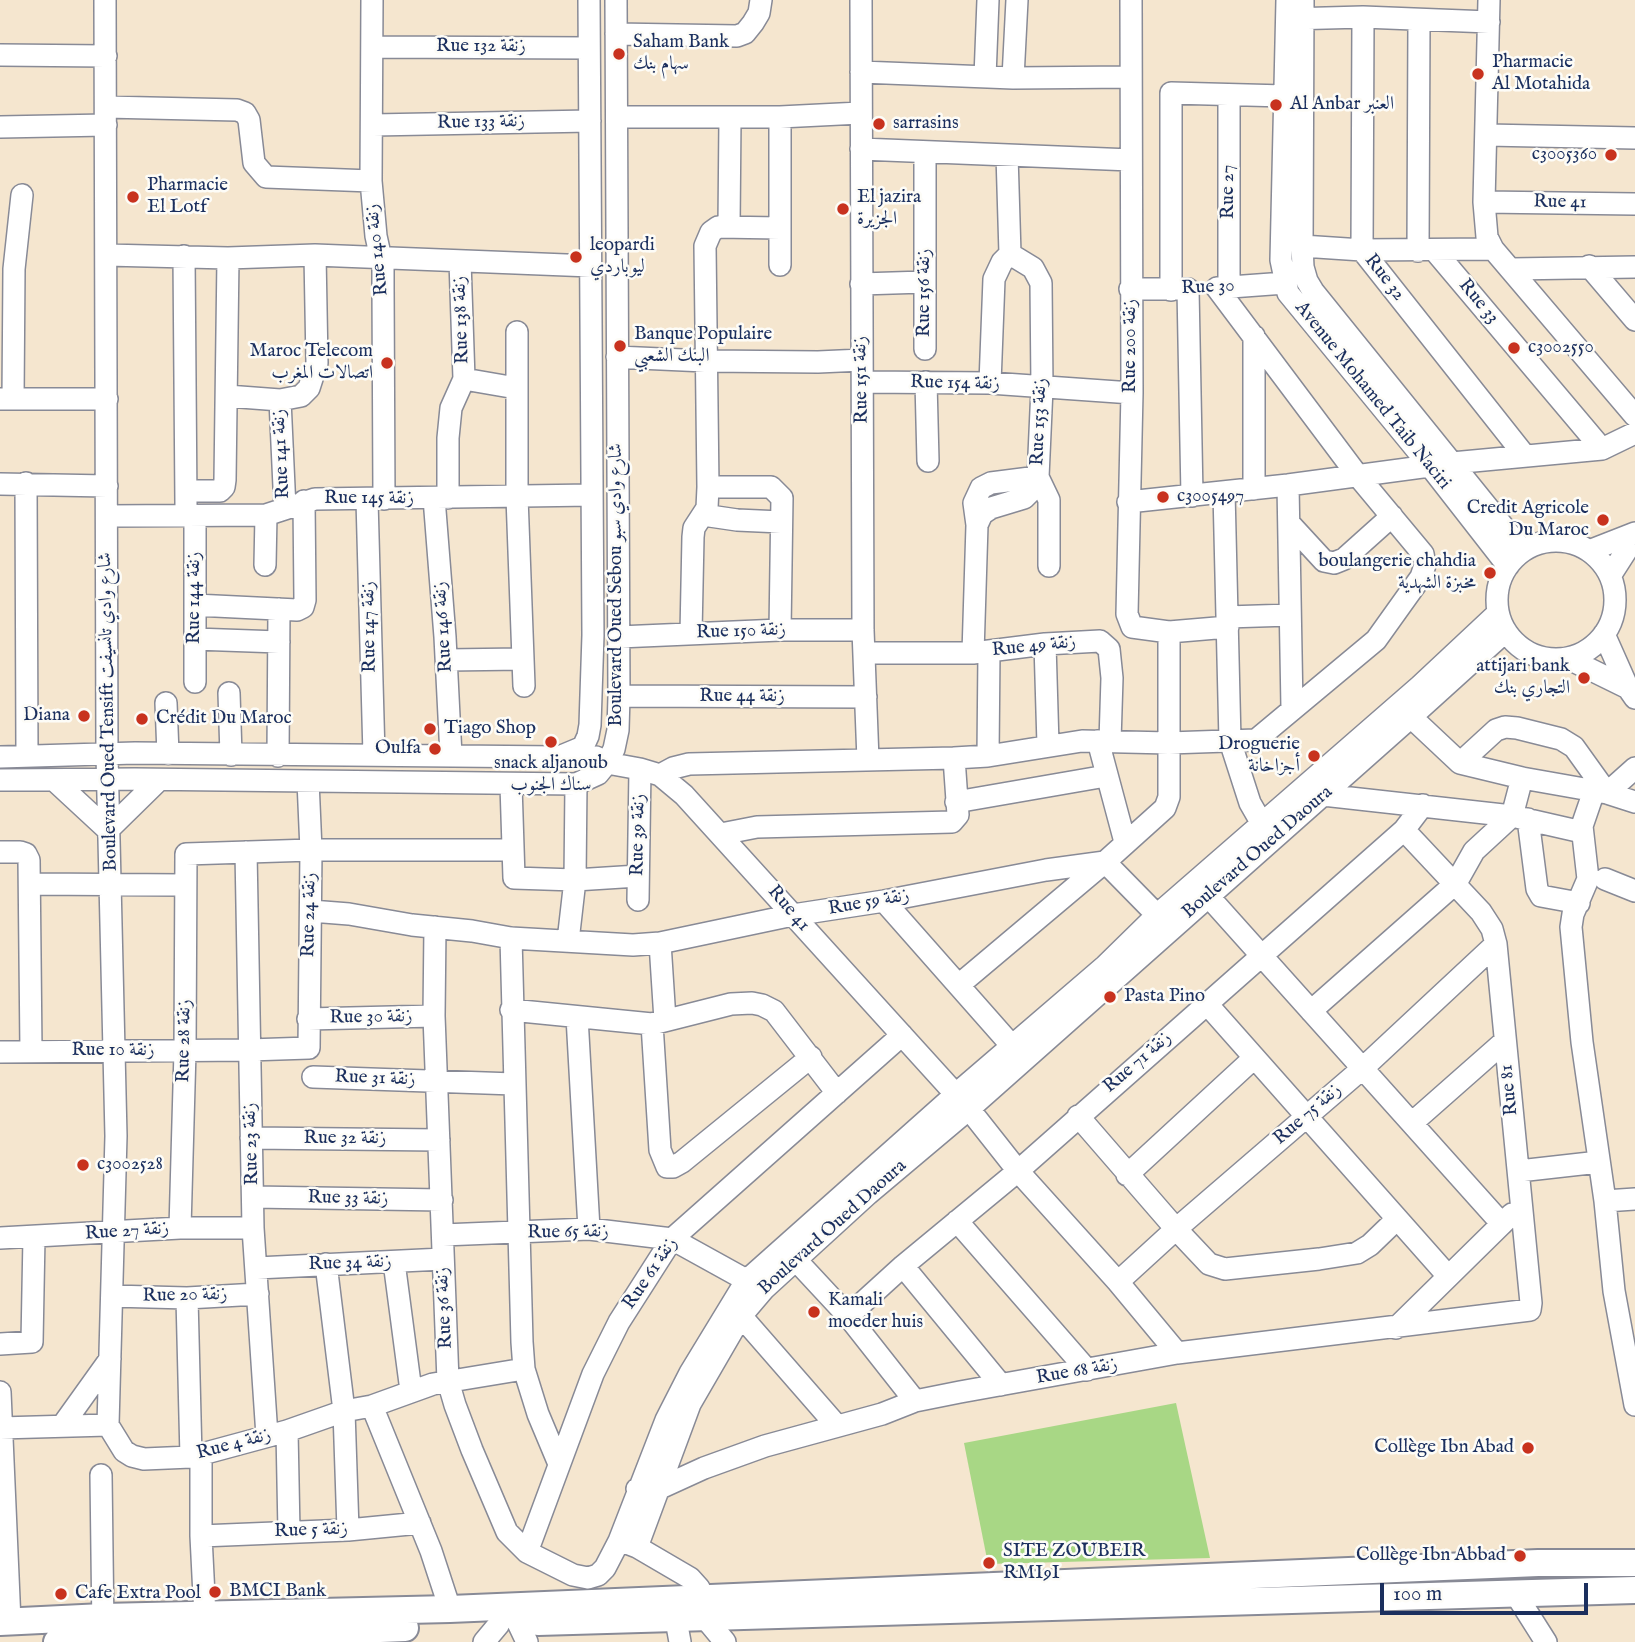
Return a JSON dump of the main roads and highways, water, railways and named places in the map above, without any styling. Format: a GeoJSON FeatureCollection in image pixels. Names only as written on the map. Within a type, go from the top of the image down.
{"type":"FeatureCollection","features":[{"type":"Feature","properties":{"kind":"main road"},"geometry":{"type":"LineString","coordinates":[[5,1622],[105,1637],[249,1638],[678,1631],[704,1609],[1538,1563],[1635,1563]]}},
{"type":"Feature","properties":{"kind":"main road"},"geometry":{"type":"LineString","coordinates":[[57,1642],[105,1637],[205,1616],[450,1609],[704,1609],[1635,1590]]}},
{"type":"Feature","properties":{"kind":"place","name":"Saham Bank سهام بنك"},"geometry":{"type":"Point","coordinates":[619,54]}},
{"type":"Feature","properties":{"kind":"place","name":"Pharmacie Al Motahida"},"geometry":{"type":"Point","coordinates":[1478,74]}},
{"type":"Feature","properties":{"kind":"place","name":"Al Anbar العنبر"},"geometry":{"type":"Point","coordinates":[1276,105]}},
{"type":"Feature","properties":{"kind":"place","name":"sarrasins"},"geometry":{"type":"Point","coordinates":[879,124]}},
{"type":"Feature","properties":{"kind":"place","name":"c3005360"},"geometry":{"type":"Point","coordinates":[1611,155]}},
{"type":"Feature","properties":{"kind":"place","name":"Pharmacie El Lotf"},"geometry":{"type":"Point","coordinates":[133,197]}},
{"type":"Feature","properties":{"kind":"place","name":"El jazira الجزيرة"},"geometry":{"type":"Point","coordinates":[843,209]}},
{"type":"Feature","properties":{"kind":"place","name":"leopardi ليوباردي"},"geometry":{"type":"Point","coordinates":[576,257]}},
{"type":"Feature","properties":{"kind":"place","name":"Banque Populaire البنك الشعبي"},"geometry":{"type":"Point","coordinates":[620,346]}},
{"type":"Feature","properties":{"kind":"place","name":"c3002550"},"geometry":{"type":"Point","coordinates":[1514,348]}},
{"type":"Feature","properties":{"kind":"place","name":"Maroc Telecom اتصالات المغرب"},"geometry":{"type":"Point","coordinates":[387,363]}},
{"type":"Feature","properties":{"kind":"place","name":"c3005497"},"geometry":{"type":"Point","coordinates":[1163,497]}},
{"type":"Feature","properties":{"kind":"place","name":"Credit Agricole Du Maroc"},"geometry":{"type":"Point","coordinates":[1603,520]}},
{"type":"Feature","properties":{"kind":"place","name":"boulangerie chahdia مخبزة الشهدية"},"geometry":{"type":"Point","coordinates":[1490,573]}},
{"type":"Feature","properties":{"kind":"place","name":"attijari bank التجاري بنك"},"geometry":{"type":"Point","coordinates":[1584,678]}},
{"type":"Feature","properties":{"kind":"place","name":"Diana"},"geometry":{"type":"Point","coordinates":[84,716]}},
{"type":"Feature","properties":{"kind":"place","name":"Crédit Du Maroc"},"geometry":{"type":"Point","coordinates":[142,719]}},
{"type":"Feature","properties":{"kind":"place","name":"Tiago Shop"},"geometry":{"type":"Point","coordinates":[430,729]}},
{"type":"Feature","properties":{"kind":"place","name":"snack aljanoub سناك الجنوب"},"geometry":{"type":"Point","coordinates":[551,742]}},
{"type":"Feature","properties":{"kind":"place","name":"Oulfa"},"geometry":{"type":"Point","coordinates":[435,749]}},
{"type":"Feature","properties":{"kind":"place","name":"Droguerie أجزاخانة"},"geometry":{"type":"Point","coordinates":[1314,756]}},
{"type":"Feature","properties":{"kind":"place","name":"Pasta Pino"},"geometry":{"type":"Point","coordinates":[1110,997]}},
{"type":"Feature","properties":{"kind":"place","name":"c3002528"},"geometry":{"type":"Point","coordinates":[83,1165]}},
{"type":"Feature","properties":{"kind":"place","name":"Kamali moeder huis"},"geometry":{"type":"Point","coordinates":[814,1312]}},
{"type":"Feature","properties":{"kind":"place","name":"Collège Ibn Abad"},"geometry":{"type":"Point","coordinates":[1528,1448]}},
{"type":"Feature","properties":{"kind":"place","name":"Collège Ibn Abbad"},"geometry":{"type":"Point","coordinates":[1520,1556]}},
{"type":"Feature","properties":{"kind":"place","name":"SITE ZOUBEIR RMI9I"},"geometry":{"type":"Point","coordinates":[989,1563]}},
{"type":"Feature","properties":{"kind":"place","name":"BMCI Bank"},"geometry":{"type":"Point","coordinates":[215,1592]}},
{"type":"Feature","properties":{"kind":"place","name":"Cafe Extra Pool"},"geometry":{"type":"Point","coordinates":[61,1594]}}]}
